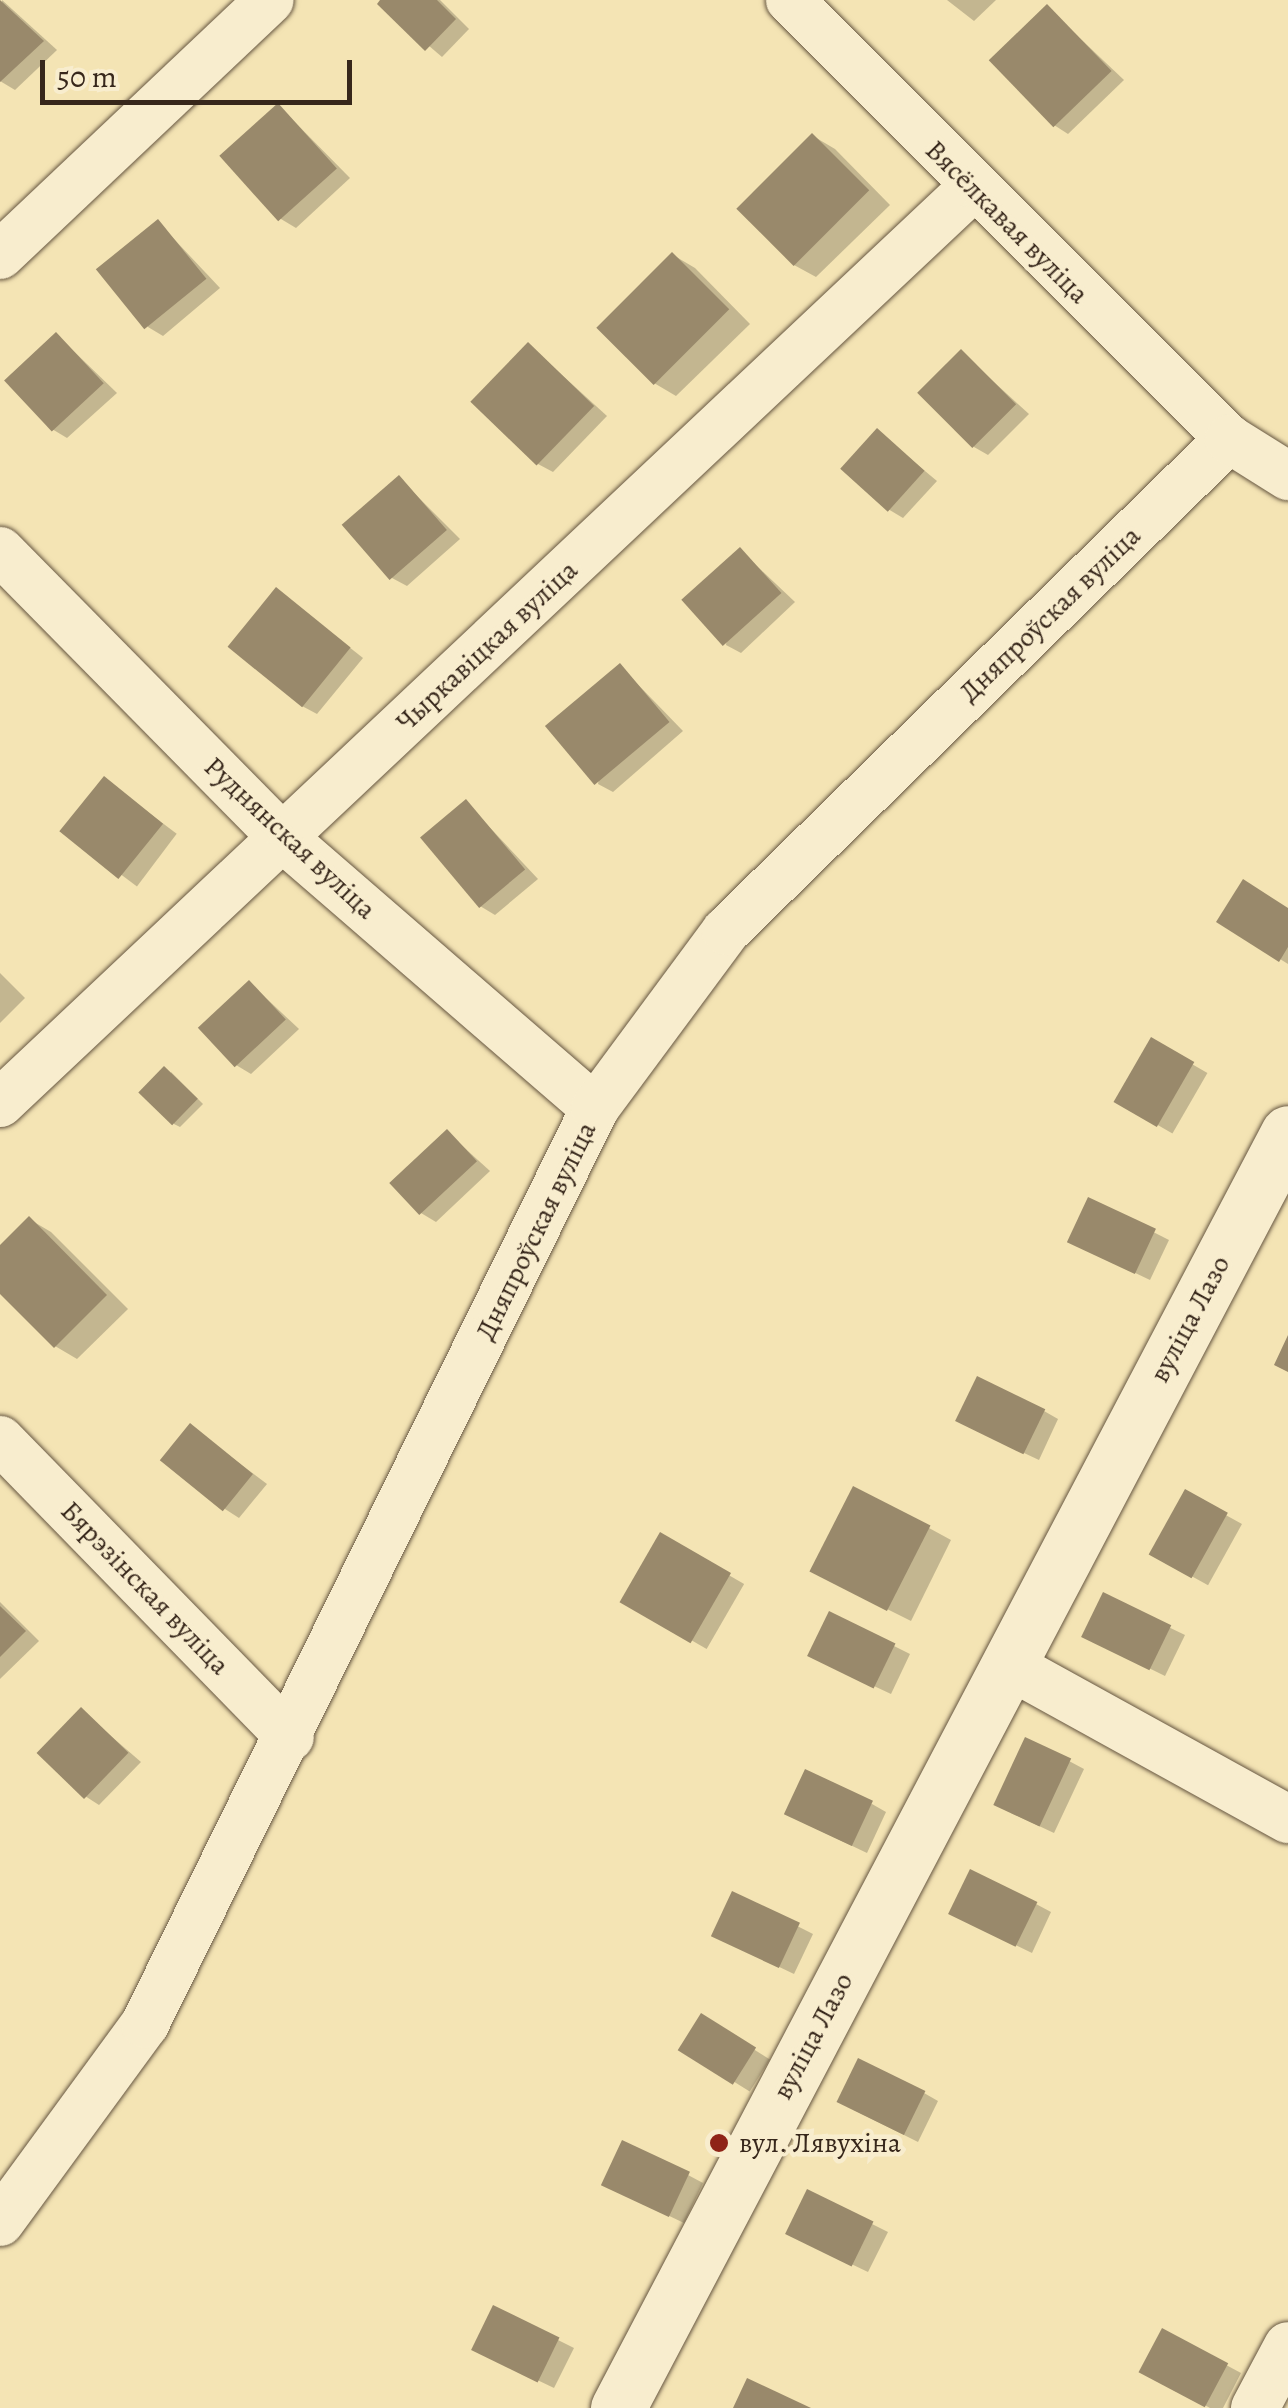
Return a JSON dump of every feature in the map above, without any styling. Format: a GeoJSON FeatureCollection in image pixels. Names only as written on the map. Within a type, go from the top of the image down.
{"type":"FeatureCollection","features":[{"type":"Feature","properties":{"kind":"main road","name":"вуліца Лазо"},"geometry":{"type":"LineString","coordinates":[[618,2408],[1288,1133]]}},
{"type":"Feature","properties":{"kind":"street"},"geometry":{"type":"LineString","coordinates":[[0,255],[270,0]]}},
{"type":"Feature","properties":{"kind":"street","name":"Вясёлкавая вуліца"},"geometry":{"type":"LineString","coordinates":[[790,0],[972,188],[1229,439]]}},
{"type":"Feature","properties":{"kind":"street","name":"Чыркавіцкая вуліца"},"geometry":{"type":"LineString","coordinates":[[0,1103],[972,188]]}},
{"type":"Feature","properties":{"kind":"street"},"geometry":{"type":"LineString","coordinates":[[1229,439],[1288,476]]}},
{"type":"Feature","properties":{"kind":"street","name":"Дняпроўская вуліца"},"geometry":{"type":"LineString","coordinates":[[0,2222],[145,2024],[290,1737],[595,1108],[726,931],[1229,439]]}},
{"type":"Feature","properties":{"kind":"street","name":"Руднянская вуліца"},"geometry":{"type":"LineString","coordinates":[[0,551],[283,838],[595,1108]]}},
{"type":"Feature","properties":{"kind":"street","name":"Бярэзінская вуліца"},"geometry":{"type":"LineString","coordinates":[[0,1440],[290,1737]]}},
{"type":"Feature","properties":{"kind":"street"},"geometry":{"type":"LineString","coordinates":[[1007,1664],[1288,1818]]}},
{"type":"Feature","properties":{"kind":"street"},"geometry":{"type":"LineString","coordinates":[[1255,2408],[1288,2346]]}},
{"type":"Feature","properties":{"kind":"building"},"geometry":{"type":"Polygon","coordinates":[[[0,0],[44,41],[0,82],[0,0]]]}},
{"type":"Feature","properties":{"kind":"building"},"geometry":{"type":"Polygon","coordinates":[[[380,0],[437,0],[456,19],[425,51],[377,4],[380,0]]]}},
{"type":"Feature","properties":{"kind":"building"},"geometry":{"type":"Polygon","coordinates":[[[1047,4],[1112,71],[1053,127],[989,60],[1047,4]]]}},
{"type":"Feature","properties":{"kind":"building"},"geometry":{"type":"Polygon","coordinates":[[[278,103],[337,168],[278,221],[219,156],[278,103]]]}},
{"type":"Feature","properties":{"kind":"building"},"geometry":{"type":"Polygon","coordinates":[[[812,133],[869,190],[794,266],[736,209],[812,133]]]}},
{"type":"Feature","properties":{"kind":"building"},"geometry":{"type":"Polygon","coordinates":[[[158,219],[206,279],[144,329],[96,269],[158,219]]]}},
{"type":"Feature","properties":{"kind":"building"},"geometry":{"type":"Polygon","coordinates":[[[672,252],[729,309],[654,385],[596,328],[672,252]]]}},
{"type":"Feature","properties":{"kind":"building"},"geometry":{"type":"Polygon","coordinates":[[[56,332],[104,383],[52,432],[4,380],[56,332]]]}},
{"type":"Feature","properties":{"kind":"building"},"geometry":{"type":"Polygon","coordinates":[[[528,342],[594,406],[537,466],[470,402],[528,342]]]}},
{"type":"Feature","properties":{"kind":"building"},"geometry":{"type":"Polygon","coordinates":[[[961,349],[1016,404],[972,448],[917,393],[961,349]]]}},
{"type":"Feature","properties":{"kind":"building"},"geometry":{"type":"Polygon","coordinates":[[[877,428],[925,471],[888,512],[840,469],[877,428]]]}},
{"type":"Feature","properties":{"kind":"building"},"geometry":{"type":"Polygon","coordinates":[[[399,475],[447,530],[390,580],[342,525],[399,475]]]}},
{"type":"Feature","properties":{"kind":"building"},"geometry":{"type":"Polygon","coordinates":[[[740,547],[781,593],[723,646],[681,600],[740,547]]]}},
{"type":"Feature","properties":{"kind":"building"},"geometry":{"type":"Polygon","coordinates":[[[276,587],[351,647],[302,707],[228,647],[276,587]]]}},
{"type":"Feature","properties":{"kind":"building"},"geometry":{"type":"Polygon","coordinates":[[[620,663],[669,722],[594,785],[545,726],[620,663]]]}},
{"type":"Feature","properties":{"kind":"building"},"geometry":{"type":"Polygon","coordinates":[[[104,776],[163,824],[118,879],[59,831],[104,776]]]}},
{"type":"Feature","properties":{"kind":"building"},"geometry":{"type":"Polygon","coordinates":[[[466,799],[525,869],[479,908],[420,838],[466,799]]]}},
{"type":"Feature","properties":{"kind":"building"},"geometry":{"type":"Polygon","coordinates":[[[1243,879],[1288,908],[1288,947],[1279,962],[1216,922],[1243,879]]]}},
{"type":"Feature","properties":{"kind":"building"},"geometry":{"type":"Polygon","coordinates":[[[249,980],[286,1019],[235,1067],[198,1028],[249,980]]]}},
{"type":"Feature","properties":{"kind":"building"},"geometry":{"type":"Polygon","coordinates":[[[1151,1037],[1194,1062],[1157,1127],[1114,1102],[1151,1037]]]}},
{"type":"Feature","properties":{"kind":"building"},"geometry":{"type":"Polygon","coordinates":[[[164,1066],[198,1099],[172,1125],[138,1093],[164,1066]]]}},
{"type":"Feature","properties":{"kind":"building"},"geometry":{"type":"Polygon","coordinates":[[[447,1129],[477,1161],[419,1215],[389,1183],[447,1129]]]}},
{"type":"Feature","properties":{"kind":"building"},"geometry":{"type":"Polygon","coordinates":[[[1088,1197],[1156,1229],[1135,1274],[1067,1242],[1088,1197]]]}},
{"type":"Feature","properties":{"kind":"building"},"geometry":{"type":"Polygon","coordinates":[[[29,1216],[107,1295],[54,1348],[0,1294],[0,1245],[29,1216]]]}},
{"type":"Feature","properties":{"kind":"building"},"geometry":{"type":"Polygon","coordinates":[[[1288,1335],[1288,1372],[1274,1365],[1288,1335]]]}},
{"type":"Feature","properties":{"kind":"building"},"geometry":{"type":"Polygon","coordinates":[[[977,1376],[1045,1409],[1023,1454],[955,1421],[977,1376]]]}},
{"type":"Feature","properties":{"kind":"building"},"geometry":{"type":"Polygon","coordinates":[[[190,1423],[253,1474],[223,1511],[160,1460],[190,1423]]]}},
{"type":"Feature","properties":{"kind":"building"},"geometry":{"type":"Polygon","coordinates":[[[853,1486],[931,1525],[887,1611],[809,1572],[853,1486]]]}},
{"type":"Feature","properties":{"kind":"building"},"geometry":{"type":"Polygon","coordinates":[[[1185,1489],[1228,1513],[1191,1578],[1149,1555],[1185,1489]]]}},
{"type":"Feature","properties":{"kind":"building"},"geometry":{"type":"Polygon","coordinates":[[[660,1532],[731,1573],[691,1643],[620,1602],[660,1532]]]}},
{"type":"Feature","properties":{"kind":"building"},"geometry":{"type":"Polygon","coordinates":[[[1103,1592],[1171,1625],[1149,1670],[1081,1637],[1103,1592]]]}},
{"type":"Feature","properties":{"kind":"building"},"geometry":{"type":"Polygon","coordinates":[[[0,1606],[26,1631],[0,1657],[0,1606]]]}},
{"type":"Feature","properties":{"kind":"building"},"geometry":{"type":"Polygon","coordinates":[[[829,1611],[896,1643],[874,1688],[807,1656],[829,1611]]]}},
{"type":"Feature","properties":{"kind":"building"},"geometry":{"type":"Polygon","coordinates":[[[81,1707],[128,1753],[84,1799],[37,1753],[81,1707]]]}},
{"type":"Feature","properties":{"kind":"building"},"geometry":{"type":"Polygon","coordinates":[[[1025,1737],[1071,1759],[1040,1827],[993,1805],[1025,1737]]]}},
{"type":"Feature","properties":{"kind":"building"},"geometry":{"type":"Polygon","coordinates":[[[805,1769],[873,1801],[852,1846],[784,1814],[805,1769]]]}},
{"type":"Feature","properties":{"kind":"building"},"geometry":{"type":"Polygon","coordinates":[[[970,1869],[1037,1902],[1015,1947],[948,1914],[970,1869]]]}},
{"type":"Feature","properties":{"kind":"building"},"geometry":{"type":"Polygon","coordinates":[[[732,1891],[800,1923],[779,1968],[711,1936],[732,1891]]]}},
{"type":"Feature","properties":{"kind":"building"},"geometry":{"type":"Polygon","coordinates":[[[701,2013],[756,2047],[733,2085],[678,2050],[701,2013]]]}},
{"type":"Feature","properties":{"kind":"building"},"geometry":{"type":"Polygon","coordinates":[[[858,2058],[925,2091],[904,2135],[837,2102],[858,2058]]]}},
{"type":"Feature","properties":{"kind":"building"},"geometry":{"type":"Polygon","coordinates":[[[622,2140],[690,2172],[669,2217],[601,2185],[622,2140]]]}},
{"type":"Feature","properties":{"kind":"building"},"geometry":{"type":"Polygon","coordinates":[[[807,2189],[874,2221],[852,2266],[785,2234],[807,2189]]]}},
{"type":"Feature","properties":{"kind":"building"},"geometry":{"type":"Polygon","coordinates":[[[493,2305],[560,2337],[538,2382],[471,2350],[493,2305]]]}},
{"type":"Feature","properties":{"kind":"building"},"geometry":{"type":"Polygon","coordinates":[[[1162,2328],[1228,2363],[1205,2407],[1139,2372],[1162,2328]]]}},
{"type":"Feature","properties":{"kind":"building"},"geometry":{"type":"Polygon","coordinates":[[[747,2378],[811,2408],[733,2408],[747,2378]]]}},
{"type":"Feature","properties":{"kind":"place","name":"вул. Лявухіна"},"geometry":{"type":"Point","coordinates":[719,2143]}}]}
